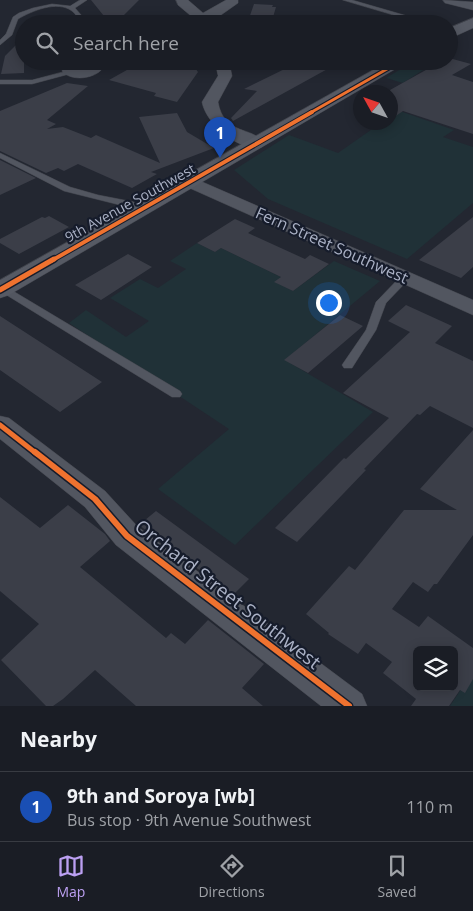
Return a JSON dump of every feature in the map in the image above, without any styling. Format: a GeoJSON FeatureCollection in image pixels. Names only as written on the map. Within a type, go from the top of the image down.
{"type":"FeatureCollection","features":[{"type":"Feature","properties":{"kind":"street"},"geometry":{"type":"LineString","coordinates":[[182,0],[195,15]]}},
{"type":"Feature","properties":{"kind":"street"},"geometry":{"type":"LineString","coordinates":[[211,15],[228,6],[232,3],[232,0]]}},
{"type":"Feature","properties":{"kind":"street"},"geometry":{"type":"LineString","coordinates":[[448,0],[473,6]]}},
{"type":"Feature","properties":{"kind":"street"},"geometry":{"type":"LineString","coordinates":[[458,28],[473,22]]}},
{"type":"Feature","properties":{"kind":"street"},"geometry":{"type":"LineString","coordinates":[[224,70],[225,76],[212,96],[210,109],[218,122],[230,131],[256,144]]}},
{"type":"Feature","properties":{"kind":"street","name":"9th Avenue Southwest"},"geometry":{"type":"LineString","coordinates":[[2,289],[385,70]]}},
{"type":"Feature","properties":{"kind":"street","name":"Fern Street Southwest"},"geometry":{"type":"LineString","coordinates":[[191,182],[473,308]]}},
{"type":"Feature","properties":{"kind":"street","name":"Orchard Street Southwest"},"geometry":{"type":"LineString","coordinates":[[0,425],[95,499],[127,536],[349,706]]}},
{"type":"Feature","properties":{"kind":"lane"},"geometry":{"type":"LineString","coordinates":[[71,8],[84,0]]}},
{"type":"Feature","properties":{"kind":"lane"},"geometry":{"type":"LineString","coordinates":[[346,0],[400,15]]}},
{"type":"Feature","properties":{"kind":"lane"},"geometry":{"type":"LineString","coordinates":[[20,15],[54,6],[75,9],[79,15]]}},
{"type":"Feature","properties":{"kind":"lane"},"geometry":{"type":"LineString","coordinates":[[0,43],[10,35],[15,18]]}},
{"type":"Feature","properties":{"kind":"lane"},"geometry":{"type":"LineString","coordinates":[[0,82],[32,82],[63,70]]}},
{"type":"Feature","properties":{"kind":"lane"},"geometry":{"type":"LineString","coordinates":[[0,155],[47,181],[91,196],[132,203],[144,208]]}},
{"type":"Feature","properties":{"kind":"lane"},"geometry":{"type":"LineString","coordinates":[[348,366],[371,330],[381,302],[405,278]]}},
{"type":"Feature","properties":{"kind":"lane"},"geometry":{"type":"LineString","coordinates":[[2,289],[176,394]]}},
{"type":"Feature","properties":{"kind":"shaded area"},"geometry":{"type":"Polygon","coordinates":[[[399,70],[423,70],[403,83],[386,78],[399,70]]]}},
{"type":"Feature","properties":{"kind":"shaded area"},"geometry":{"type":"Polygon","coordinates":[[[398,110],[454,130],[443,137],[473,147],[473,203],[407,259],[268,199],[234,170],[289,135],[338,153],[371,130],[398,130],[398,110]]]}},
{"type":"Feature","properties":{"kind":"shaded area"},"geometry":{"type":"Polygon","coordinates":[[[197,243],[215,252],[221,248],[281,277],[275,282],[293,291],[334,261],[380,281],[285,360],[373,412],[235,545],[158,489],[229,429],[69,323],[86,310],[126,337],[149,321],[110,298],[140,279],[158,288],[186,269],[170,261],[197,243]]]}},
{"type":"Feature","properties":{"kind":"shaded area"},"geometry":{"type":"Polygon","coordinates":[[[473,671],[473,706],[450,706],[473,671]]]}},
{"type":"Feature","properties":{"kind":"building"},"geometry":{"type":"Polygon","coordinates":[[[91,0],[139,0],[124,15],[103,15],[91,0]]]}},
{"type":"Feature","properties":{"kind":"building"},"geometry":{"type":"Polygon","coordinates":[[[254,4],[273,5],[272,7],[276,7],[274,15],[250,15],[254,4]]]}},
{"type":"Feature","properties":{"kind":"building"},"geometry":{"type":"Polygon","coordinates":[[[15,46],[15,70],[24,70],[24,73],[1,74],[5,56],[15,46]]]}},
{"type":"Feature","properties":{"kind":"building"},"geometry":{"type":"Polygon","coordinates":[[[458,60],[471,64],[452,75],[473,82],[473,134],[403,111],[398,114],[398,86],[426,70],[458,70],[458,60]]]}},
{"type":"Feature","properties":{"kind":"building"},"geometry":{"type":"Polygon","coordinates":[[[127,70],[197,70],[198,72],[177,102],[154,96],[156,93],[109,80],[127,70]]]}},
{"type":"Feature","properties":{"kind":"building"},"geometry":{"type":"Polygon","coordinates":[[[283,70],[326,70],[233,121],[231,118],[257,91],[244,89],[283,70]]]}},
{"type":"Feature","properties":{"kind":"building"},"geometry":{"type":"Polygon","coordinates":[[[67,83],[88,86],[47,120],[56,124],[47,129],[63,127],[91,138],[96,135],[160,163],[139,117],[177,113],[187,132],[214,148],[151,172],[157,174],[132,188],[78,164],[64,171],[58,168],[46,173],[0,151],[0,111],[67,83]]]}},
{"type":"Feature","properties":{"kind":"building"},"geometry":{"type":"Polygon","coordinates":[[[0,160],[36,178],[0,195],[0,160]]]}},
{"type":"Feature","properties":{"kind":"building"},"geometry":{"type":"Polygon","coordinates":[[[49,216],[69,227],[19,254],[0,243],[0,239],[42,217],[49,216]]]}},
{"type":"Feature","properties":{"kind":"building"},"geometry":{"type":"Polygon","coordinates":[[[473,217],[473,267],[461,278],[419,260],[473,217]]]}},
{"type":"Feature","properties":{"kind":"building"},"geometry":{"type":"Polygon","coordinates":[[[235,219],[255,228],[248,233],[305,259],[310,255],[329,264],[293,291],[274,282],[281,277],[221,248],[215,252],[197,243],[235,219]]]}},
{"type":"Feature","properties":{"kind":"building"},"geometry":{"type":"Polygon","coordinates":[[[128,254],[152,267],[101,300],[75,285],[128,254]]]}},
{"type":"Feature","properties":{"kind":"building"},"geometry":{"type":"Polygon","coordinates":[[[406,305],[452,326],[435,343],[473,361],[473,428],[430,406],[420,415],[417,414],[297,542],[275,528],[344,458],[346,459],[389,418],[343,393],[410,332],[388,321],[406,305]]]}},
{"type":"Feature","properties":{"kind":"building"},"geometry":{"type":"Polygon","coordinates":[[[340,315],[363,326],[308,373],[284,360],[340,315]]]}},
{"type":"Feature","properties":{"kind":"building"},"geometry":{"type":"Polygon","coordinates":[[[0,316],[102,382],[60,412],[0,370],[0,316]]]}},
{"type":"Feature","properties":{"kind":"building"},"geometry":{"type":"Polygon","coordinates":[[[473,430],[473,535],[437,584],[434,584],[428,592],[413,582],[392,609],[419,627],[428,616],[473,648],[473,679],[465,693],[460,690],[449,706],[411,706],[416,699],[383,673],[392,662],[366,643],[358,654],[328,634],[306,614],[349,566],[355,570],[404,510],[457,510],[420,489],[473,430]]]}},
{"type":"Feature","properties":{"kind":"building"},"geometry":{"type":"Polygon","coordinates":[[[0,497],[40,528],[68,505],[105,534],[110,541],[80,567],[166,638],[171,633],[185,644],[208,620],[264,664],[242,688],[263,706],[136,706],[95,670],[63,699],[53,706],[46,706],[1,660],[39,624],[0,591],[0,497]]]}},
{"type":"Feature","properties":{"kind":"building"},"geometry":{"type":"Polygon","coordinates":[[[156,511],[249,579],[233,595],[139,525],[156,511]]]}},
{"type":"Feature","properties":{"kind":"cycle path"},"geometry":{"type":"LineString","coordinates":[[0,290],[385,70]]}},
{"type":"Feature","properties":{"kind":"cycle path"},"geometry":{"type":"LineString","coordinates":[[0,425],[95,499],[127,536],[349,706]]}},
{"type":"Feature","properties":{"kind":"place","name":"9th and Soroya [wb]"},"geometry":{"type":"Point","coordinates":[220,158]}}]}
